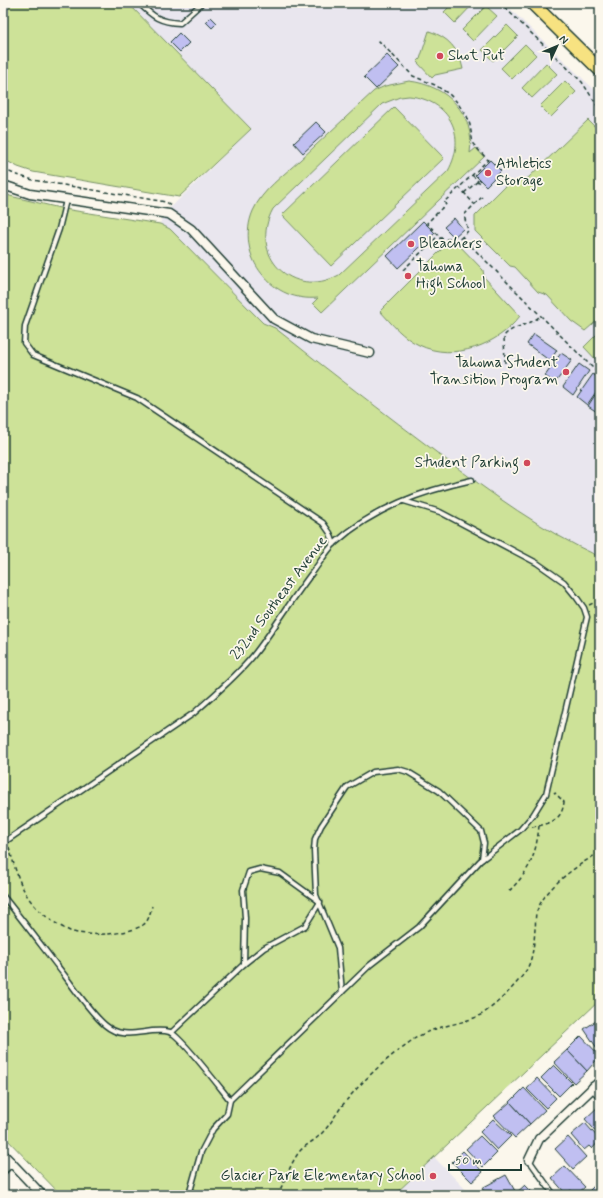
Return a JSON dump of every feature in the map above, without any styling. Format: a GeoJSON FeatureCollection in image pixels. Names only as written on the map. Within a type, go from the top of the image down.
{"type":"FeatureCollection","features":[{"type":"Feature","properties":{"kind":"main road"},"geometry":{"type":"LineString","coordinates":[[532,3],[600,70]]}},
{"type":"Feature","properties":{"kind":"street"},"geometry":{"type":"LineString","coordinates":[[3,185],[30,194],[169,214],[191,229],[274,319],[311,340],[370,353]]}},
{"type":"Feature","properties":{"kind":"street"},"geometry":{"type":"LineString","coordinates":[[529,1160],[539,1139],[600,1081]]}},
{"type":"Feature","properties":{"kind":"street"},"geometry":{"type":"LineString","coordinates":[[593,1087],[600,1095]]}},
{"type":"Feature","properties":{"kind":"street"},"geometry":{"type":"LineString","coordinates":[[3,1154],[42,1195]]}},
{"type":"Feature","properties":{"kind":"street"},"geometry":{"type":"LineString","coordinates":[[3,1170],[11,1162]]}},
{"type":"Feature","properties":{"kind":"lane"},"geometry":{"type":"LineString","coordinates":[[139,3],[152,16],[166,23],[180,23],[202,3]]}},
{"type":"Feature","properties":{"kind":"lane"},"geometry":{"type":"LineString","coordinates":[[66,200],[59,229],[25,326],[24,343],[33,355],[137,398],[323,523],[330,533],[334,544]]}},
{"type":"Feature","properties":{"kind":"lane","name":"232nd Southeast Avenue"},"geometry":{"type":"LineString","coordinates":[[3,843],[194,713],[222,688],[253,656],[334,544],[358,524],[404,500],[439,488],[472,480]]}},
{"type":"Feature","properties":{"kind":"lane"},"geometry":{"type":"LineString","coordinates":[[189,1195],[201,1152],[213,1129],[227,1114],[230,1100],[370,965],[419,927],[482,860],[520,830],[533,815],[546,794],[587,617],[584,608],[564,582],[537,563],[440,512],[404,500]]}},
{"type":"Feature","properties":{"kind":"lane"},"geometry":{"type":"LineString","coordinates":[[342,992],[338,948],[316,894],[314,873],[315,839],[325,820],[347,786],[373,772],[398,769],[408,772],[438,791],[481,831],[484,843],[482,860]]}},
{"type":"Feature","properties":{"kind":"lane"},"geometry":{"type":"LineString","coordinates":[[244,964],[245,918],[243,890],[249,872],[260,869],[280,873],[320,902]]}},
{"type":"Feature","properties":{"kind":"lane"},"geometry":{"type":"LineString","coordinates":[[3,896],[80,996],[106,1026],[121,1033],[140,1034],[155,1030],[172,1033],[202,1064],[230,1100]]}},
{"type":"Feature","properties":{"kind":"lane"},"geometry":{"type":"LineString","coordinates":[[172,1033],[244,964],[264,948],[305,926],[320,902]]}},
{"type":"Feature","properties":{"kind":"lane"},"geometry":{"type":"LineString","coordinates":[[529,1160],[554,1195]]}},
{"type":"Feature","properties":{"kind":"path"},"geometry":{"type":"LineString","coordinates":[[500,3],[582,82],[600,110]]}},
{"type":"Feature","properties":{"kind":"path"},"geometry":{"type":"LineString","coordinates":[[378,40],[413,76],[425,80],[450,94],[467,116],[473,144],[488,160],[444,202],[446,204],[427,223],[442,239]]}},
{"type":"Feature","properties":{"kind":"path"},"geometry":{"type":"LineString","coordinates":[[3,169],[33,180],[166,202],[174,207]]}},
{"type":"Feature","properties":{"kind":"path"},"geometry":{"type":"LineString","coordinates":[[472,175],[482,185]]}},
{"type":"Feature","properties":{"kind":"path"},"geometry":{"type":"LineString","coordinates":[[464,193],[478,181]]}},
{"type":"Feature","properties":{"kind":"path"},"geometry":{"type":"LineString","coordinates":[[459,187],[475,204]]}},
{"type":"Feature","properties":{"kind":"path"},"geometry":{"type":"LineString","coordinates":[[403,270],[436,238],[458,240],[462,237],[468,231],[464,215],[482,197]]}},
{"type":"Feature","properties":{"kind":"path"},"geometry":{"type":"LineString","coordinates":[[462,237],[600,375]]}},
{"type":"Feature","properties":{"kind":"path"},"geometry":{"type":"LineString","coordinates":[[505,364],[504,336],[518,327],[533,322],[540,316]]}},
{"type":"Feature","properties":{"kind":"path"},"geometry":{"type":"LineString","coordinates":[[584,608],[600,600]]}},
{"type":"Feature","properties":{"kind":"path"},"geometry":{"type":"LineString","coordinates":[[520,830],[549,824],[558,818],[563,812],[564,802],[557,793],[547,789]]}},
{"type":"Feature","properties":{"kind":"path"},"geometry":{"type":"LineString","coordinates":[[509,891],[523,878],[531,861],[537,845],[539,826]]}},
{"type":"Feature","properties":{"kind":"path"},"geometry":{"type":"LineString","coordinates":[[8,840],[15,872],[34,906],[50,920],[72,932],[112,934],[129,930],[142,925],[149,918],[152,906]]}},
{"type":"Feature","properties":{"kind":"path"},"geometry":{"type":"LineString","coordinates":[[277,1195],[286,1181],[296,1156],[302,1147],[322,1133],[357,1089],[391,1058],[426,1032],[474,1018],[484,1012],[525,973],[531,959],[536,915],[542,900],[579,865],[600,852]]}},
{"type":"Feature","properties":{"kind":"shaded area","name":"Tahoma High School"},"geometry":{"type":"Polygon","coordinates":[[[128,3],[504,3],[600,95],[600,557],[570,544],[510,508],[275,328],[263,323],[170,229],[160,224],[163,215],[251,129],[128,3]]]}},
{"type":"Feature","properties":{"kind":"shaded area","name":"Glacier Park Elementary School"},"geometry":{"type":"Polygon","coordinates":[[[434,1157],[471,1195],[394,1195],[434,1157]]]}},
{"type":"Feature","properties":{"kind":"green space"},"geometry":{"type":"Polygon","coordinates":[[[3,3],[128,3],[251,129],[179,197],[33,172],[18,167],[3,159],[3,3]]]}},
{"type":"Feature","properties":{"kind":"green space"},"geometry":{"type":"Polygon","coordinates":[[[453,3],[474,3],[455,23],[444,12],[453,3]]]}},
{"type":"Feature","properties":{"kind":"green space"},"geometry":{"type":"Polygon","coordinates":[[[486,6],[497,16],[473,41],[462,30],[486,6]]]}},
{"type":"Feature","properties":{"kind":"green space"},"geometry":{"type":"Polygon","coordinates":[[[507,25],[518,36],[493,61],[482,50],[507,25]]]}},
{"type":"Feature","properties":{"kind":"green space","name":"Shot Put"},"geometry":{"type":"Polygon","coordinates":[[[429,31],[447,40],[452,45],[459,55],[463,69],[435,75],[432,78],[417,62],[420,59],[429,31]]]}},
{"type":"Feature","properties":{"kind":"green space"},"geometry":{"type":"Polygon","coordinates":[[[525,44],[536,55],[512,79],[501,68],[525,44]]]}},
{"type":"Feature","properties":{"kind":"green space"},"geometry":{"type":"Polygon","coordinates":[[[546,63],[557,74],[532,98],[522,88],[546,63]]]}},
{"type":"Feature","properties":{"kind":"green space"},"geometry":{"type":"Polygon","coordinates":[[[409,81],[435,88],[446,95],[456,104],[463,114],[468,126],[471,139],[470,153],[476,148],[484,157],[322,312],[313,303],[318,298],[302,298],[287,294],[274,286],[262,274],[253,260],[249,244],[248,236],[250,219],[257,203],[274,183],[374,91],[385,86],[409,81]],[[409,96],[400,97],[382,104],[273,209],[267,226],[266,242],[271,257],[279,269],[291,277],[305,282],[322,281],[339,275],[448,171],[454,158],[456,145],[455,133],[451,122],[444,112],[435,104],[423,99],[409,96]]]}},
{"type":"Feature","properties":{"kind":"green space"},"geometry":{"type":"Polygon","coordinates":[[[565,81],[576,92],[551,117],[540,106],[565,81]]]}},
{"type":"Feature","properties":{"kind":"green space"},"geometry":{"type":"Polygon","coordinates":[[[394,107],[444,158],[331,266],[282,215],[394,107]]]}},
{"type":"Feature","properties":{"kind":"green space"},"geometry":{"type":"Polygon","coordinates":[[[588,120],[600,132],[600,318],[585,331],[571,321],[547,295],[538,292],[515,267],[510,266],[475,231],[475,216],[508,183],[528,178],[588,120]]]}},
{"type":"Feature","properties":{"kind":"green space"},"geometry":{"type":"Polygon","coordinates":[[[3,192],[10,196],[64,209],[160,224],[170,229],[263,323],[275,328],[398,423],[498,497],[557,535],[600,557],[600,1000],[394,1195],[61,1195],[3,1135],[3,192]]]}},
{"type":"Feature","properties":{"kind":"green space"},"geometry":{"type":"Polygon","coordinates":[[[449,242],[456,242],[483,270],[484,277],[520,316],[500,335],[488,342],[474,348],[446,352],[432,350],[413,342],[398,330],[380,311],[449,242]]]}},
{"type":"Feature","properties":{"kind":"green space"},"geometry":{"type":"Polygon","coordinates":[[[600,331],[600,364],[584,347],[600,331]]]}},
{"type":"Feature","properties":{"kind":"building"},"geometry":{"type":"Polygon","coordinates":[[[211,17],[217,23],[212,28],[206,22],[211,17]]]}},
{"type":"Feature","properties":{"kind":"building"},"geometry":{"type":"Polygon","coordinates":[[[179,33],[189,43],[180,52],[170,42],[179,33]]]}},
{"type":"Feature","properties":{"kind":"building"},"geometry":{"type":"Polygon","coordinates":[[[387,55],[399,67],[376,89],[364,77],[387,55]]]}},
{"type":"Feature","properties":{"kind":"building"},"geometry":{"type":"Polygon","coordinates":[[[316,122],[326,132],[303,153],[294,143],[316,122]]]}},
{"type":"Feature","properties":{"kind":"building","name":"Athletics Storage"},"geometry":{"type":"Polygon","coordinates":[[[490,160],[501,171],[486,186],[475,175],[490,160]]]}},
{"type":"Feature","properties":{"kind":"building"},"geometry":{"type":"Polygon","coordinates":[[[454,218],[463,229],[454,237],[444,227],[454,218]]]}},
{"type":"Feature","properties":{"kind":"building","name":"Bleachers"},"geometry":{"type":"Polygon","coordinates":[[[423,221],[435,233],[398,268],[387,256],[423,221]]]}},
{"type":"Feature","properties":{"kind":"building"},"geometry":{"type":"Polygon","coordinates":[[[534,334],[557,350],[550,361],[527,344],[534,334]]]}},
{"type":"Feature","properties":{"kind":"building"},"geometry":{"type":"Polygon","coordinates":[[[561,353],[572,360],[555,383],[545,376],[561,353]]]}},
{"type":"Feature","properties":{"kind":"building"},"geometry":{"type":"Polygon","coordinates":[[[579,364],[589,371],[573,395],[563,387],[579,364]]]}},
{"type":"Feature","properties":{"kind":"building"},"geometry":{"type":"Polygon","coordinates":[[[593,374],[600,379],[600,386],[587,405],[577,397],[593,374]]]}},
{"type":"Feature","properties":{"kind":"building"},"geometry":{"type":"Polygon","coordinates":[[[595,395],[600,399],[600,414],[588,406],[595,395]]]}},
{"type":"Feature","properties":{"kind":"building"},"geometry":{"type":"Polygon","coordinates":[[[596,1021],[600,1026],[599,1051],[584,1029],[596,1021]]]}},
{"type":"Feature","properties":{"kind":"building"},"geometry":{"type":"Polygon","coordinates":[[[581,1036],[600,1056],[587,1071],[567,1050],[581,1036]]]}},
{"type":"Feature","properties":{"kind":"building"},"geometry":{"type":"Polygon","coordinates":[[[567,1050],[587,1071],[574,1083],[554,1062],[567,1050]]]}},
{"type":"Feature","properties":{"kind":"building"},"geometry":{"type":"Polygon","coordinates":[[[554,1065],[572,1083],[559,1096],[541,1078],[554,1065]]]}},
{"type":"Feature","properties":{"kind":"building"},"geometry":{"type":"Polygon","coordinates":[[[537,1078],[556,1098],[546,1108],[527,1089],[537,1078]]]}},
{"type":"Feature","properties":{"kind":"building"},"geometry":{"type":"Polygon","coordinates":[[[524,1088],[545,1110],[530,1124],[510,1102],[524,1088]]]}},
{"type":"Feature","properties":{"kind":"building"},"geometry":{"type":"Polygon","coordinates":[[[510,1102],[530,1124],[515,1138],[494,1116],[510,1102]]]}},
{"type":"Feature","properties":{"kind":"building"},"geometry":{"type":"Polygon","coordinates":[[[600,1105],[600,1134],[599,1135],[585,1119],[600,1105]]]}},
{"type":"Feature","properties":{"kind":"building"},"geometry":{"type":"Polygon","coordinates":[[[493,1119],[511,1136],[497,1150],[480,1132],[493,1119]]]}},
{"type":"Feature","properties":{"kind":"building"},"geometry":{"type":"Polygon","coordinates":[[[585,1123],[600,1140],[592,1149],[589,1146],[584,1150],[571,1135],[585,1123]]]}},
{"type":"Feature","properties":{"kind":"building"},"geometry":{"type":"Polygon","coordinates":[[[480,1136],[497,1153],[483,1167],[466,1149],[480,1136]]]}},
{"type":"Feature","properties":{"kind":"building"},"geometry":{"type":"Polygon","coordinates":[[[568,1137],[586,1157],[573,1169],[555,1149],[568,1137]]]}},
{"type":"Feature","properties":{"kind":"building"},"geometry":{"type":"Polygon","coordinates":[[[463,1151],[483,1172],[472,1182],[452,1162],[463,1151]]]}},
{"type":"Feature","properties":{"kind":"building"},"geometry":{"type":"Polygon","coordinates":[[[565,1166],[585,1187],[576,1195],[571,1190],[566,1194],[552,1178],[565,1166]]]}},
{"type":"Feature","properties":{"kind":"building"},"geometry":{"type":"Polygon","coordinates":[[[506,1175],[515,1191],[508,1195],[486,1195],[482,1188],[506,1175]]]}},
{"type":"Feature","properties":{"kind":"building"},"geometry":{"type":"Polygon","coordinates":[[[596,1184],[600,1188],[600,1195],[585,1195],[596,1184]]]}},
{"type":"Feature","properties":{"kind":"building"},"geometry":{"type":"Polygon","coordinates":[[[525,1185],[535,1195],[514,1195],[525,1185]]]}},
{"type":"Feature","properties":{"kind":"place","name":"Shot Put"},"geometry":{"type":"Point","coordinates":[440,56]}},
{"type":"Feature","properties":{"kind":"place","name":"Athletics Storage"},"geometry":{"type":"Point","coordinates":[488,173]}},
{"type":"Feature","properties":{"kind":"place","name":"Bleachers"},"geometry":{"type":"Point","coordinates":[411,244]}},
{"type":"Feature","properties":{"kind":"place","name":"Tahoma High School"},"geometry":{"type":"Point","coordinates":[408,276]}},
{"type":"Feature","properties":{"kind":"place","name":"Tahoma Student Transition Program"},"geometry":{"type":"Point","coordinates":[566,372]}},
{"type":"Feature","properties":{"kind":"place","name":"Student Parking"},"geometry":{"type":"Point","coordinates":[527,463]}},
{"type":"Feature","properties":{"kind":"place","name":"Glacier Park Elementary School"},"geometry":{"type":"Point","coordinates":[433,1176]}}]}
